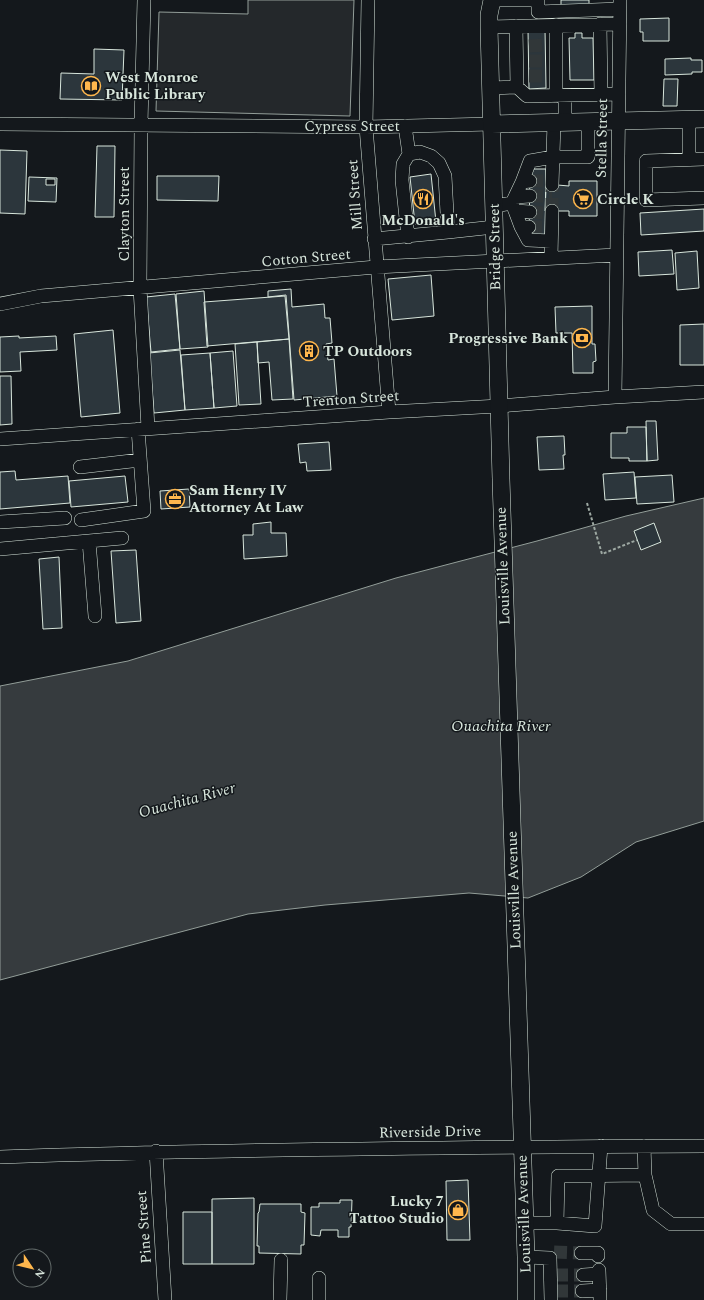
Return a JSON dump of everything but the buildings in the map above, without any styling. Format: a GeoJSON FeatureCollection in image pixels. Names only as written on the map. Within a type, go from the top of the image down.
{"type":"FeatureCollection","features":[{"type":"Feature","properties":{"kind":"main road","name":"Bridge Street"},"geometry":{"type":"LineString","coordinates":[[490,8],[501,479]]}},
{"type":"Feature","properties":{"kind":"main road","name":"Cypress Street"},"geometry":{"type":"LineString","coordinates":[[492,124],[696,120]]}},
{"type":"Feature","properties":{"kind":"main road","name":"Louisville Avenue"},"geometry":{"type":"LineString","coordinates":[[501,479],[525,1223],[526,1300]]}},
{"type":"Feature","properties":{"kind":"street","name":"Clayton Street"},"geometry":{"type":"LineString","coordinates":[[81,520],[144,511],[140,460],[143,429],[140,288],[141,125],[144,0]]}},
{"type":"Feature","properties":{"kind":"street","name":"Mill Street"},"geometry":{"type":"LineString","coordinates":[[368,0],[366,127],[376,267],[389,412]]}},
{"type":"Feature","properties":{"kind":"street"},"geometry":{"type":"LineString","coordinates":[[490,8],[538,4],[620,4]]}},
{"type":"Feature","properties":{"kind":"street"},"geometry":{"type":"LineString","coordinates":[[538,4],[538,26]]}},
{"type":"Feature","properties":{"kind":"street","name":"Stella Street"},"geometry":{"type":"LineString","coordinates":[[615,397],[620,4]]}},
{"type":"Feature","properties":{"kind":"street"},"geometry":{"type":"LineString","coordinates":[[490,8],[516,26],[620,24]]}},
{"type":"Feature","properties":{"kind":"street"},"geometry":{"type":"LineString","coordinates":[[600,24],[601,95]]}},
{"type":"Feature","properties":{"kind":"street"},"geometry":{"type":"LineString","coordinates":[[550,182],[553,157],[560,123],[560,96],[551,75],[551,45],[556,25]]}},
{"type":"Feature","properties":{"kind":"street"},"geometry":{"type":"LineString","coordinates":[[516,26],[522,46],[523,61],[521,79],[527,96],[618,94]]}},
{"type":"Feature","properties":{"kind":"street"},"geometry":{"type":"LineString","coordinates":[[491,88],[521,79]]}},
{"type":"Feature","properties":{"kind":"street"},"geometry":{"type":"LineString","coordinates":[[689,159],[696,120]]}},
{"type":"Feature","properties":{"kind":"street"},"geometry":{"type":"LineString","coordinates":[[514,204],[526,182],[530,160],[553,157],[588,157],[588,122]]}},
{"type":"Feature","properties":{"kind":"street","name":"Cypress Street"},"geometry":{"type":"LineString","coordinates":[[0,124],[366,127],[492,124]]}},
{"type":"Feature","properties":{"kind":"street"},"geometry":{"type":"LineString","coordinates":[[405,126],[409,154],[403,164],[402,180],[408,237]]}},
{"type":"Feature","properties":{"kind":"street"},"geometry":{"type":"LineString","coordinates":[[409,154],[420,152],[431,156],[439,163],[445,176],[448,232]]}},
{"type":"Feature","properties":{"kind":"street"},"geometry":{"type":"LineString","coordinates":[[704,159],[646,161],[646,200],[704,198]]}},
{"type":"Feature","properties":{"kind":"street"},"geometry":{"type":"LineString","coordinates":[[494,206],[514,204],[530,196]]}},
{"type":"Feature","properties":{"kind":"street"},"geometry":{"type":"LineString","coordinates":[[514,204],[530,212]]}},
{"type":"Feature","properties":{"kind":"street"},"geometry":{"type":"LineString","coordinates":[[514,204],[525,227],[528,240],[549,232]]}},
{"type":"Feature","properties":{"kind":"street"},"geometry":{"type":"LineString","coordinates":[[550,212],[549,232],[551,258]]}},
{"type":"Feature","properties":{"kind":"street"},"geometry":{"type":"LineString","coordinates":[[374,239],[408,237],[494,227]]}},
{"type":"Feature","properties":{"kind":"street","name":"Cotton Street"},"geometry":{"type":"LineString","coordinates":[[0,304],[41,296],[376,267],[616,255]]}},
{"type":"Feature","properties":{"kind":"street","name":"Trenton Street"},"geometry":{"type":"LineString","coordinates":[[0,439],[704,392]]}},
{"type":"Feature","properties":{"kind":"street"},"geometry":{"type":"LineString","coordinates":[[80,467],[140,460]]}},
{"type":"Feature","properties":{"kind":"street"},"geometry":{"type":"LineString","coordinates":[[0,522],[65,518]]}},
{"type":"Feature","properties":{"kind":"street"},"geometry":{"type":"LineString","coordinates":[[0,549],[122,538]]}},
{"type":"Feature","properties":{"kind":"street"},"geometry":{"type":"LineString","coordinates":[[89,541],[95,616]]}},
{"type":"Feature","properties":{"kind":"street","name":"Riverside Drive"},"geometry":{"type":"LineString","coordinates":[[0,1156],[156,1151],[522,1146],[704,1146]]}},
{"type":"Feature","properties":{"kind":"street"},"geometry":{"type":"LineString","coordinates":[[525,1223],[557,1223],[595,1226],[601,1146]]}},
{"type":"Feature","properties":{"kind":"street"},"geometry":{"type":"LineString","coordinates":[[644,1146],[645,1175],[653,1210],[671,1224],[704,1224]]}},
{"type":"Feature","properties":{"kind":"street","name":"Pine Street"},"geometry":{"type":"LineString","coordinates":[[156,1151],[165,1300]]}},
{"type":"Feature","properties":{"kind":"street"},"geometry":{"type":"LineString","coordinates":[[557,1223],[558,1176],[645,1175]]}},
{"type":"Feature","properties":{"kind":"street"},"geometry":{"type":"LineString","coordinates":[[581,1253],[598,1253],[598,1256]]}},
{"type":"Feature","properties":{"kind":"street"},"geometry":{"type":"LineString","coordinates":[[526,1257],[552,1255],[552,1294]]}},
{"type":"Feature","properties":{"kind":"street"},"geometry":{"type":"LineString","coordinates":[[280,1300],[281,1260]]}},
{"type":"Feature","properties":{"kind":"street"},"geometry":{"type":"LineString","coordinates":[[582,1291],[600,1295],[599,1272],[583,1275]]}},
{"type":"Feature","properties":{"kind":"street"},"geometry":{"type":"LineString","coordinates":[[319,1278],[320,1300]]}},
{"type":"Feature","properties":{"kind":"path"},"geometry":{"type":"LineString","coordinates":[[587,503],[602,554],[638,540]]}},
{"type":"Feature","properties":{"kind":"shaded area"},"geometry":{"type":"Polygon","coordinates":[[[248,0],[354,0],[350,116],[156,111],[159,12],[248,14],[248,0]]]}},
{"type":"Feature","properties":{"kind":"water","name":"Ouachita River"},"geometry":{"type":"Polygon","coordinates":[[[704,498],[704,821],[636,842],[581,877],[528,898],[469,893],[325,905],[248,914],[0,980],[0,686],[128,661],[396,578],[626,516],[704,498]]]}},
{"type":"Feature","properties":{"kind":"tunnel"},"geometry":{"type":"LineString","coordinates":[[529,46],[546,45]]}},
{"type":"Feature","properties":{"kind":"tunnel"},"geometry":{"type":"LineString","coordinates":[[529,61],[546,61]]}},
{"type":"Feature","properties":{"kind":"tunnel"},"geometry":{"type":"LineString","coordinates":[[529,76],[546,76]]}},
{"type":"Feature","properties":{"kind":"tunnel"},"geometry":{"type":"LineString","coordinates":[[530,181],[545,181]]}},
{"type":"Feature","properties":{"kind":"tunnel"},"geometry":{"type":"LineString","coordinates":[[552,185],[552,211]]}},
{"type":"Feature","properties":{"kind":"tunnel"},"geometry":{"type":"LineString","coordinates":[[530,196],[552,196]]}},
{"type":"Feature","properties":{"kind":"tunnel"},"geometry":{"type":"LineString","coordinates":[[530,212],[545,213]]}},
{"type":"Feature","properties":{"kind":"tunnel"},"geometry":{"type":"LineString","coordinates":[[529,227],[545,227]]}},
{"type":"Feature","properties":{"kind":"tunnel"},"geometry":{"type":"LineString","coordinates":[[554,1252],[581,1253]]}},
{"type":"Feature","properties":{"kind":"tunnel"},"geometry":{"type":"LineString","coordinates":[[555,1275],[583,1275]]}},
{"type":"Feature","properties":{"kind":"tunnel"},"geometry":{"type":"LineString","coordinates":[[555,1291],[582,1291]]}},
{"type":"Feature","properties":{"kind":"place","name":"West Monroe Public Library"},"geometry":{"type":"Point","coordinates":[91,86]}},
{"type":"Feature","properties":{"kind":"place","name":"McDonald's"},"geometry":{"type":"Point","coordinates":[423,199]}},
{"type":"Feature","properties":{"kind":"place","name":"Circle K"},"geometry":{"type":"Point","coordinates":[583,199]}},
{"type":"Feature","properties":{"kind":"place","name":"Progressive Bank"},"geometry":{"type":"Point","coordinates":[582,338]}},
{"type":"Feature","properties":{"kind":"place","name":"TP Outdoors"},"geometry":{"type":"Point","coordinates":[309,351]}},
{"type":"Feature","properties":{"kind":"place","name":"Sam Henry IV Attorney At Law"},"geometry":{"type":"Point","coordinates":[175,499]}},
{"type":"Feature","properties":{"kind":"place","name":"Lucky 7 Tattoo Studio"},"geometry":{"type":"Point","coordinates":[458,1210]}}]}
